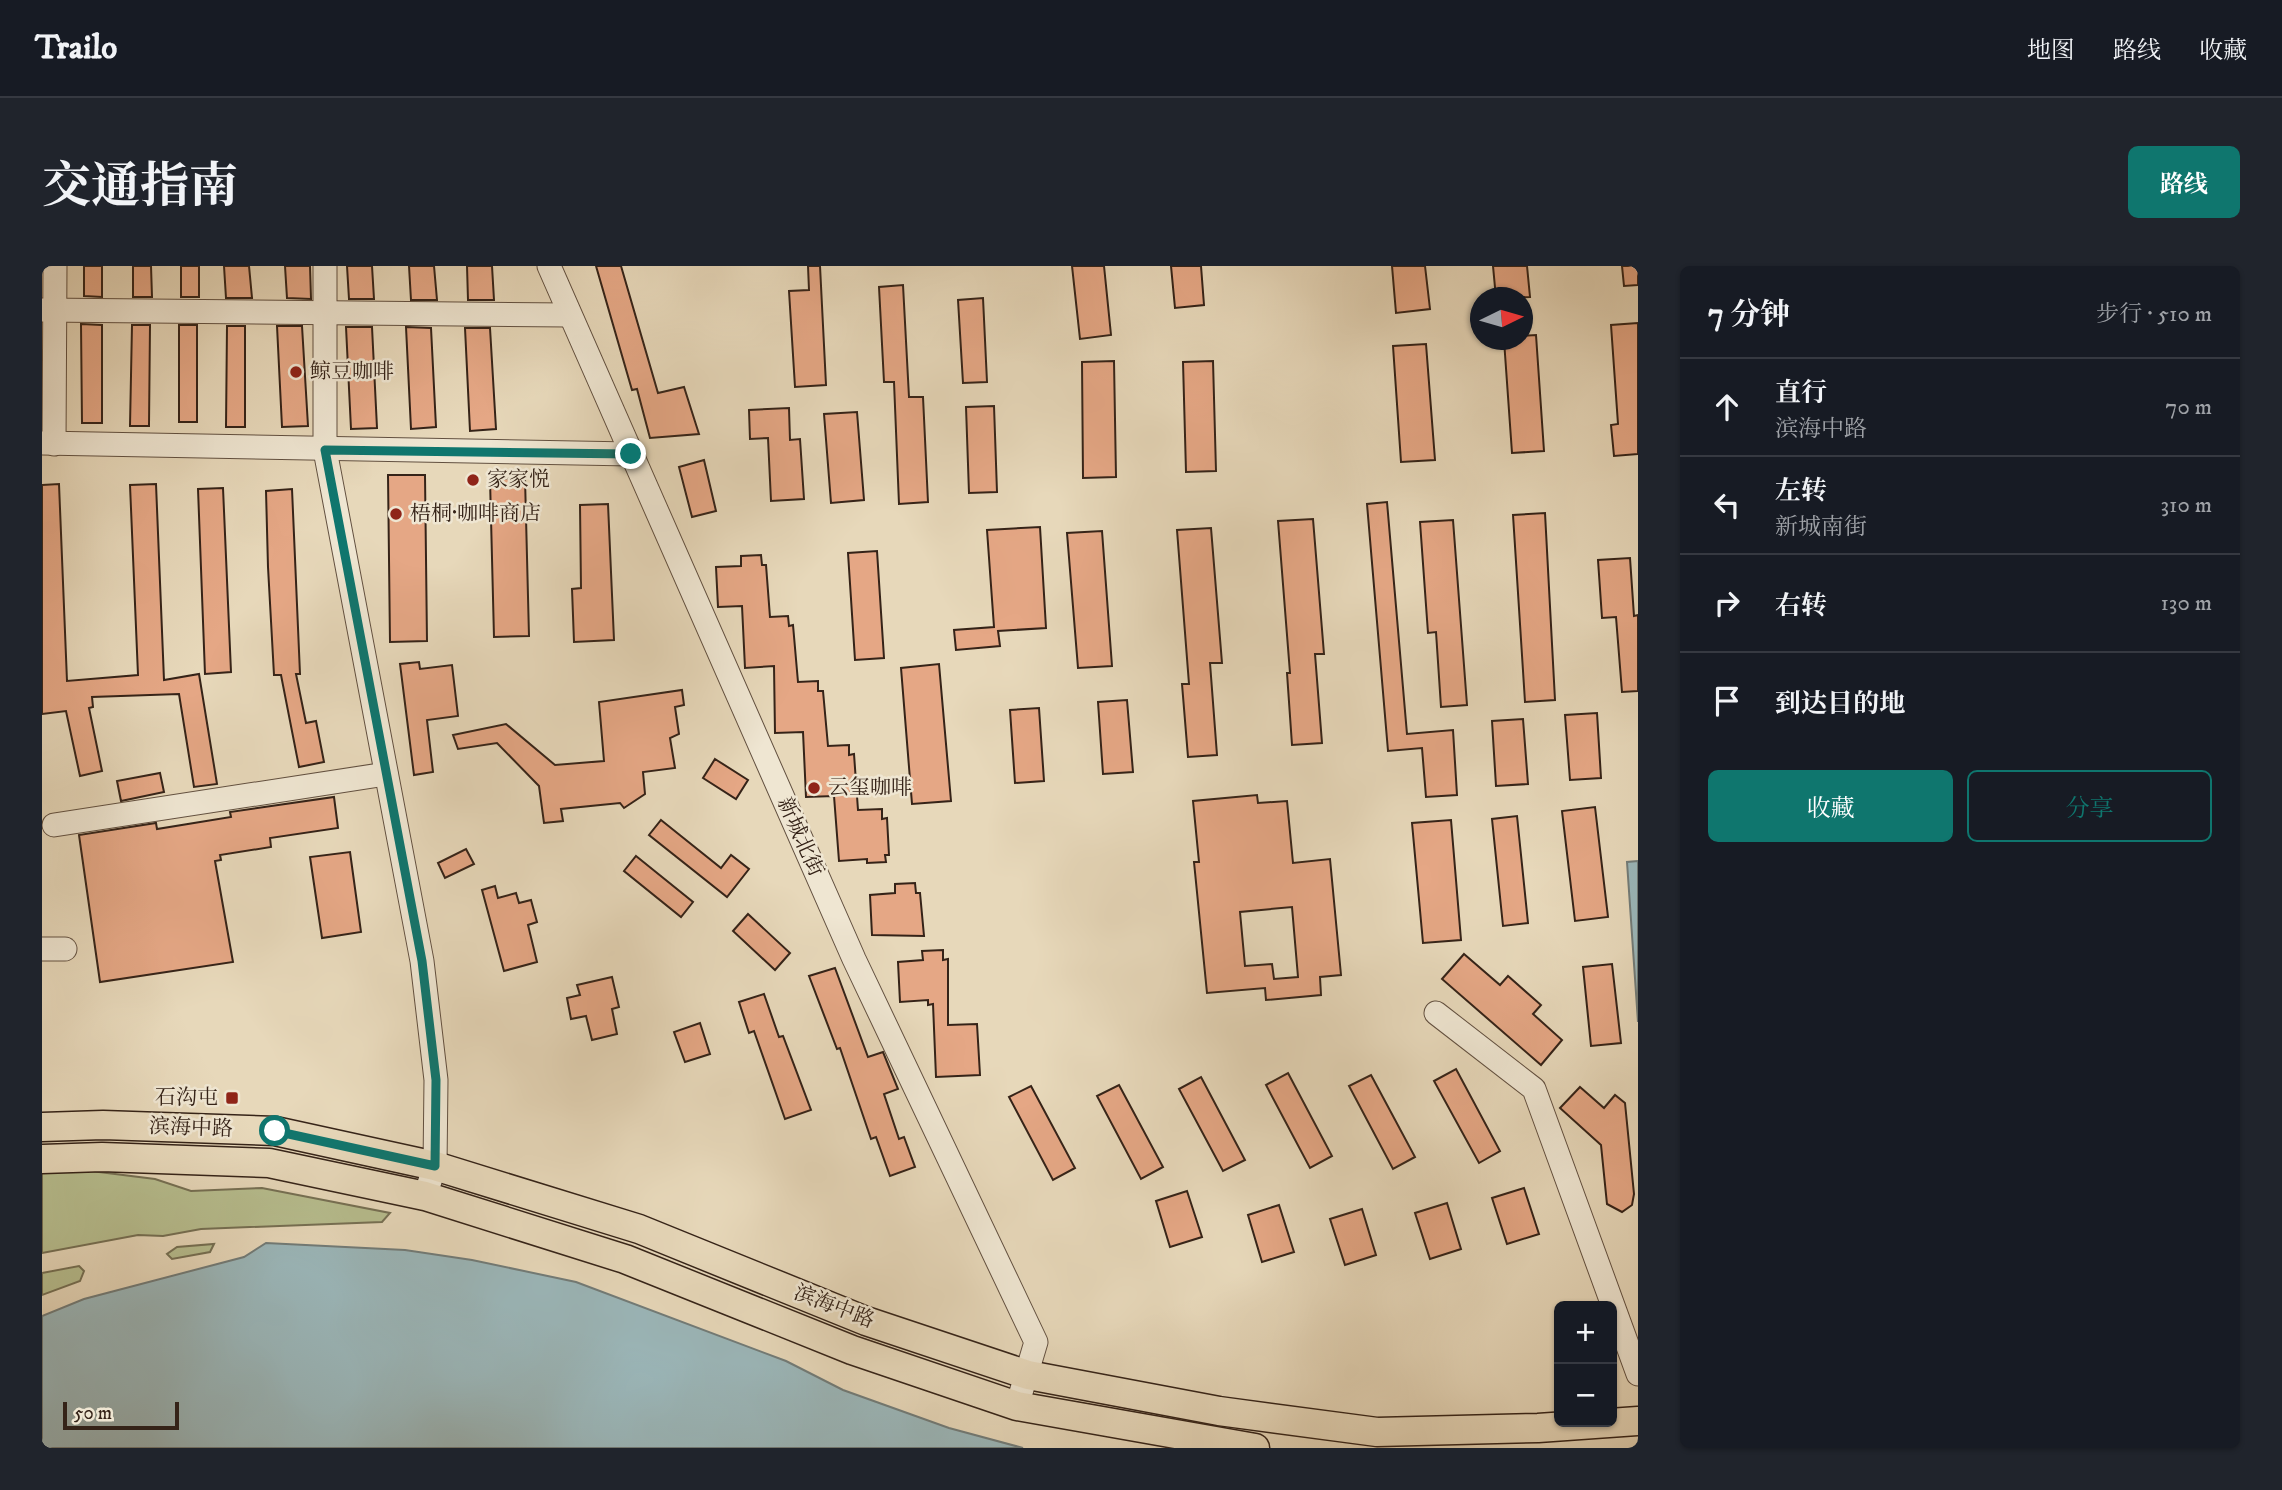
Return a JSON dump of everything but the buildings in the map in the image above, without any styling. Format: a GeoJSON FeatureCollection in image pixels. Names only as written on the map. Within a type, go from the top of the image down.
{"type":"FeatureCollection","features":[{"type":"Feature","properties":{"kind":"main road","name":"滨海中路"},"geometry":{"type":"LineString","coordinates":[[42,1127],[103,1125],[275,1131],[435,1166],[639,1229],[866,1321],[1028,1375],[1219,1411],[1377,1433],[1538,1429],[1638,1421]]}},
{"type":"Feature","properties":{"kind":"main road","name":"滨海中路"},"geometry":{"type":"LineString","coordinates":[[42,1159],[102,1157],[269,1163],[425,1196],[625,1259],[852,1350],[1017,1406],[1255,1448]]}},
{"type":"Feature","properties":{"kind":"street"},"geometry":{"type":"LineString","coordinates":[[55,266],[48,310],[48,443],[631,454]]}},
{"type":"Feature","properties":{"kind":"street"},"geometry":{"type":"LineString","coordinates":[[325,266],[325,450],[422,961],[436,1080],[435,1166],[425,1196]]}},
{"type":"Feature","properties":{"kind":"street","name":"新城北街"},"geometry":{"type":"LineString","coordinates":[[549,266],[568,315],[855,959],[1036,1342],[1017,1406]]}},
{"type":"Feature","properties":{"kind":"street"},"geometry":{"type":"LineString","coordinates":[[48,310],[568,315]]}},
{"type":"Feature","properties":{"kind":"street"},"geometry":{"type":"LineString","coordinates":[[54,825],[386,774]]}},
{"type":"Feature","properties":{"kind":"street"},"geometry":{"type":"LineString","coordinates":[[42,949],[65,949]]}},
{"type":"Feature","properties":{"kind":"street"},"geometry":{"type":"LineString","coordinates":[[1436,1013],[1534,1089],[1638,1374]]}},
{"type":"Feature","properties":{"kind":"green space"},"geometry":{"type":"Polygon","coordinates":[[[83,1170],[155,1179],[191,1191],[262,1188],[390,1213],[382,1222],[201,1229],[163,1236],[138,1235],[42,1253],[42,1173],[83,1170]]]}},
{"type":"Feature","properties":{"kind":"green space"},"geometry":{"type":"Polygon","coordinates":[[[214,1244],[210,1252],[172,1259],[167,1254],[177,1247],[214,1244]]]}},
{"type":"Feature","properties":{"kind":"green space"},"geometry":{"type":"Polygon","coordinates":[[[79,1266],[84,1271],[80,1281],[42,1295],[42,1273],[79,1266]]]}},
{"type":"Feature","properties":{"kind":"water"},"geometry":{"type":"Polygon","coordinates":[[[1638,861],[1638,1022],[1627,862],[1638,861]]]}},
{"type":"Feature","properties":{"kind":"water"},"geometry":{"type":"Polygon","coordinates":[[[266,1243],[405,1250],[472,1260],[576,1282],[786,1361],[843,1390],[949,1428],[1023,1448],[42,1448],[42,1316],[84,1299],[244,1257],[266,1243]]]}},
{"type":"Feature","properties":{"kind":"place","name":"鲸豆咖啡"},"geometry":{"type":"Point","coordinates":[296,372]}},
{"type":"Feature","properties":{"kind":"place","name":"家家悦"},"geometry":{"type":"Point","coordinates":[473,480]}},
{"type":"Feature","properties":{"kind":"place","name":"梧桐·咖啡商店"},"geometry":{"type":"Point","coordinates":[396,514]}},
{"type":"Feature","properties":{"kind":"place","name":"云玺咖啡"},"geometry":{"type":"Point","coordinates":[814,788]}},
{"type":"Feature","properties":{"kind":"place","name":"石沟屯"},"geometry":{"type":"Point","coordinates":[232,1098]}},
{"type":"Feature","properties":{"kind":"route"},"geometry":{"type":"LineString","coordinates":[[275,1131],[435,1166],[436,1080],[422,961],[325,450],[631,454]]}}]}
